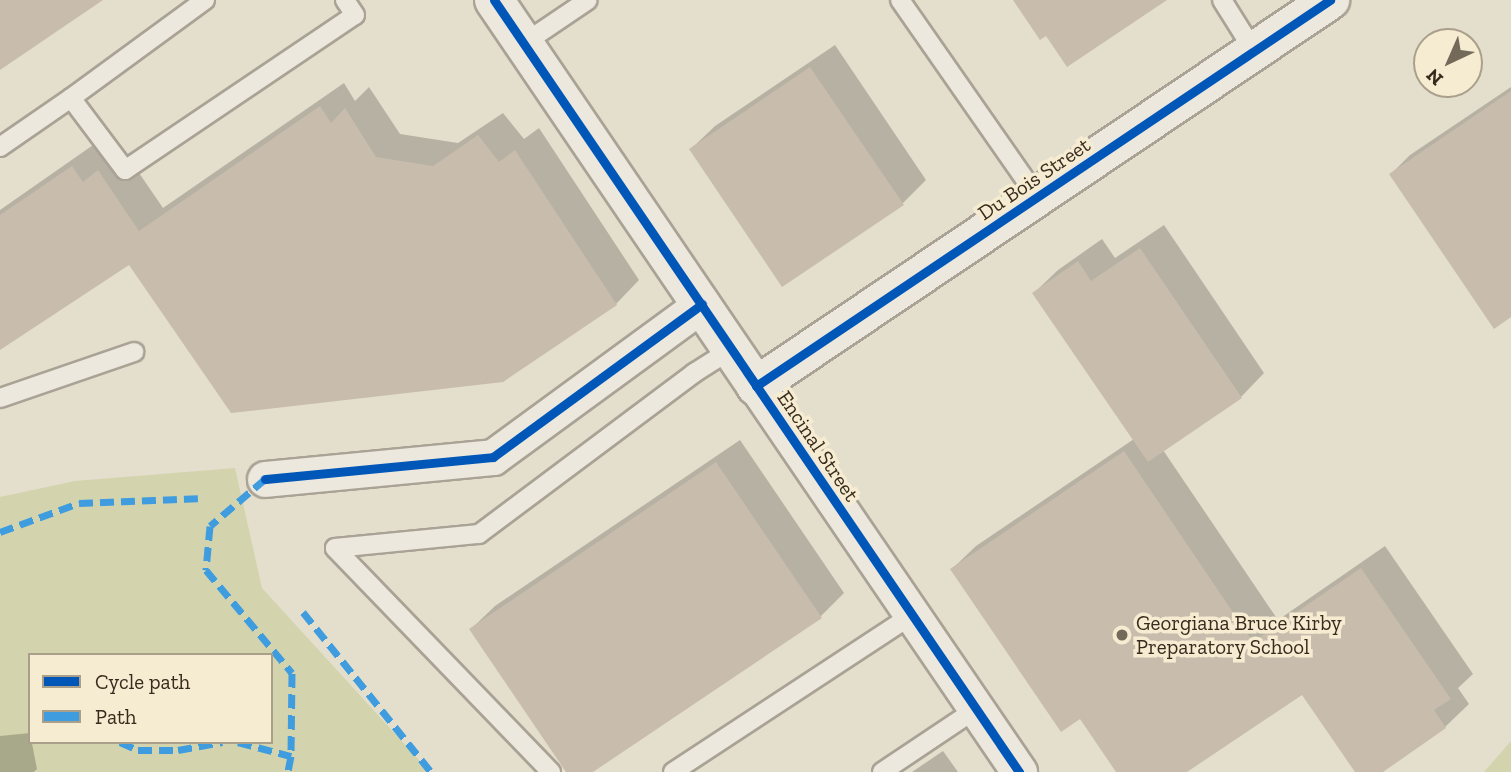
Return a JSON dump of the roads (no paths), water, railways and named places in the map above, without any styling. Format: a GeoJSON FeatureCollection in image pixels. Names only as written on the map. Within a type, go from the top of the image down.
{"type":"FeatureCollection","features":[{"type":"Feature","properties":{"kind":"street","name":"Encinal Street"},"geometry":{"type":"LineString","coordinates":[[494,0],[1019,772]]}},
{"type":"Feature","properties":{"kind":"street","name":"Du Bois Street"},"geometry":{"type":"LineString","coordinates":[[756,386],[1330,0]]}},
{"type":"Feature","properties":{"kind":"street"},"geometry":{"type":"LineString","coordinates":[[265,479],[494,457],[702,304]]}},
{"type":"Feature","properties":{"kind":"lane"},"geometry":{"type":"LineString","coordinates":[[0,146],[205,0]]}},
{"type":"Feature","properties":{"kind":"lane"},"geometry":{"type":"LineString","coordinates":[[71,98],[125,170],[355,15],[345,0]]}},
{"type":"Feature","properties":{"kind":"lane"},"geometry":{"type":"LineString","coordinates":[[523,44],[588,0]]}},
{"type":"Feature","properties":{"kind":"lane"},"geometry":{"type":"LineString","coordinates":[[900,0],[1038,198]]}},
{"type":"Feature","properties":{"kind":"lane"},"geometry":{"type":"LineString","coordinates":[[1222,0],[1254,51]]}},
{"type":"Feature","properties":{"kind":"lane"},"geometry":{"type":"LineString","coordinates":[[551,772],[335,548],[479,534],[694,373],[732,349]]}},
{"type":"Feature","properties":{"kind":"lane"},"geometry":{"type":"LineString","coordinates":[[0,398],[134,352]]}},
{"type":"Feature","properties":{"kind":"lane"},"geometry":{"type":"LineString","coordinates":[[673,772],[912,615]]}},
{"type":"Feature","properties":{"kind":"lane"},"geometry":{"type":"LineString","coordinates":[[883,772],[976,709]]}},
{"type":"Feature","properties":{"kind":"place","name":"Georgiana Bruce Kirby Preparatory School"},"geometry":{"type":"Point","coordinates":[1122,635]}}]}
